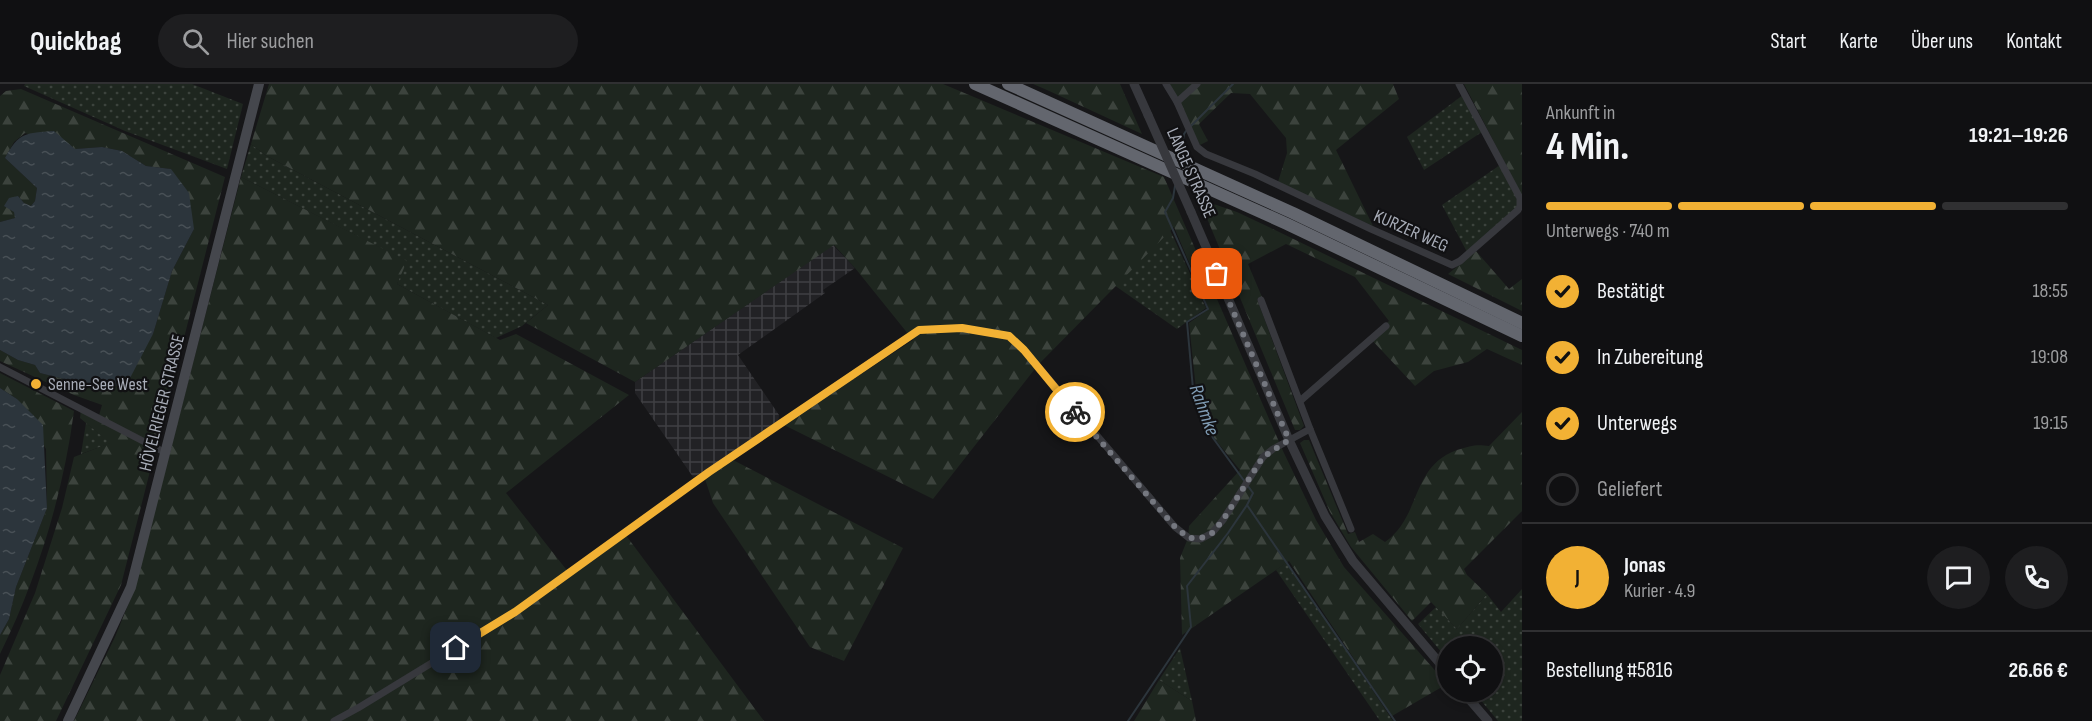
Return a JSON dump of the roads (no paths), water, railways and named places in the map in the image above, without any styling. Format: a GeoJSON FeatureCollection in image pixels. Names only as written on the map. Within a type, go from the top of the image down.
{"type":"FeatureCollection","features":[{"type":"Feature","properties":{"kind":"highway"},"geometry":{"type":"LineString","coordinates":[[975,84],[1170,163]]}},
{"type":"Feature","properties":{"kind":"highway"},"geometry":{"type":"LineString","coordinates":[[1008,84],[1522,336]]}},
{"type":"Feature","properties":{"kind":"highway"},"geometry":{"type":"LineString","coordinates":[[1182,169],[1522,322]]}},
{"type":"Feature","properties":{"kind":"main road","name":"HÖVELRIEGER STRASSE"},"geometry":{"type":"LineString","coordinates":[[68,721],[131,587],[260,84]]}},
{"type":"Feature","properties":{"kind":"street","name":"LANGE STRASSE"},"geometry":{"type":"LineString","coordinates":[[1134,84],[1289,440],[1325,516],[1353,561],[1437,660]]}},
{"type":"Feature","properties":{"kind":"street","name":"KURZER WEG"},"geometry":{"type":"LineString","coordinates":[[1166,84],[1177,102],[1197,147],[1206,154],[1255,174],[1452,265],[1460,261],[1521,206],[1520,198],[1460,84]]}},
{"type":"Feature","properties":{"kind":"street"},"geometry":{"type":"LineString","coordinates":[[1177,102],[1197,84]]}},
{"type":"Feature","properties":{"kind":"street"},"geometry":{"type":"LineString","coordinates":[[1261,300],[1351,530]]}},
{"type":"Feature","properties":{"kind":"street"},"geometry":{"type":"LineString","coordinates":[[1300,401],[1386,326]]}},
{"type":"Feature","properties":{"kind":"street"},"geometry":{"type":"LineString","coordinates":[[334,721],[515,612],[709,472],[919,330],[962,328],[1009,336],[1024,350],[1186,537],[1201,538],[1212,533],[1223,520],[1263,457],[1310,429]]}},
{"type":"Feature","properties":{"kind":"street"},"geometry":{"type":"LineString","coordinates":[[0,367],[166,453]]}},
{"type":"Feature","properties":{"kind":"street"},"geometry":{"type":"LineString","coordinates":[[1472,702],[1488,721]]}},
{"type":"Feature","properties":{"kind":"water"},"geometry":{"type":"Polygon","coordinates":[[[54,131],[75,149],[102,147],[122,151],[146,166],[171,169],[189,193],[194,229],[172,271],[153,334],[129,380],[102,392],[76,382],[40,373],[35,365],[18,360],[0,350],[0,222],[15,218],[14,212],[4,206],[9,198],[18,196],[24,203],[31,206],[35,201],[37,188],[5,158],[15,143],[24,136],[36,132],[54,131]]]}},
{"type":"Feature","properties":{"kind":"water"},"geometry":{"type":"Polygon","coordinates":[[[0,388],[17,399],[43,425],[47,508],[16,587],[9,619],[0,635],[0,388]]]}},
{"type":"Feature","properties":{"kind":"waterway","name":"Rahmke"},"geometry":{"type":"LineString","coordinates":[[1190,127],[1233,84]]}},
{"type":"Feature","properties":{"kind":"waterway","name":"Rahmke"},"geometry":{"type":"LineString","coordinates":[[1180,157],[1186,131]]}},
{"type":"Feature","properties":{"kind":"waterway","name":"Rahmke"},"geometry":{"type":"LineString","coordinates":[[1175,186],[1173,198],[1165,212],[1208,309],[1187,322],[1193,389],[1213,438],[1253,493],[1247,505],[1395,721]]}},
{"type":"Feature","properties":{"kind":"waterway"},"geometry":{"type":"LineString","coordinates":[[1128,721],[1191,627],[1187,586],[1247,505]]}},
{"type":"Feature","properties":{"kind":"place","name":"Senne-See West"},"geometry":{"type":"Point","coordinates":[36,384]}}]}
